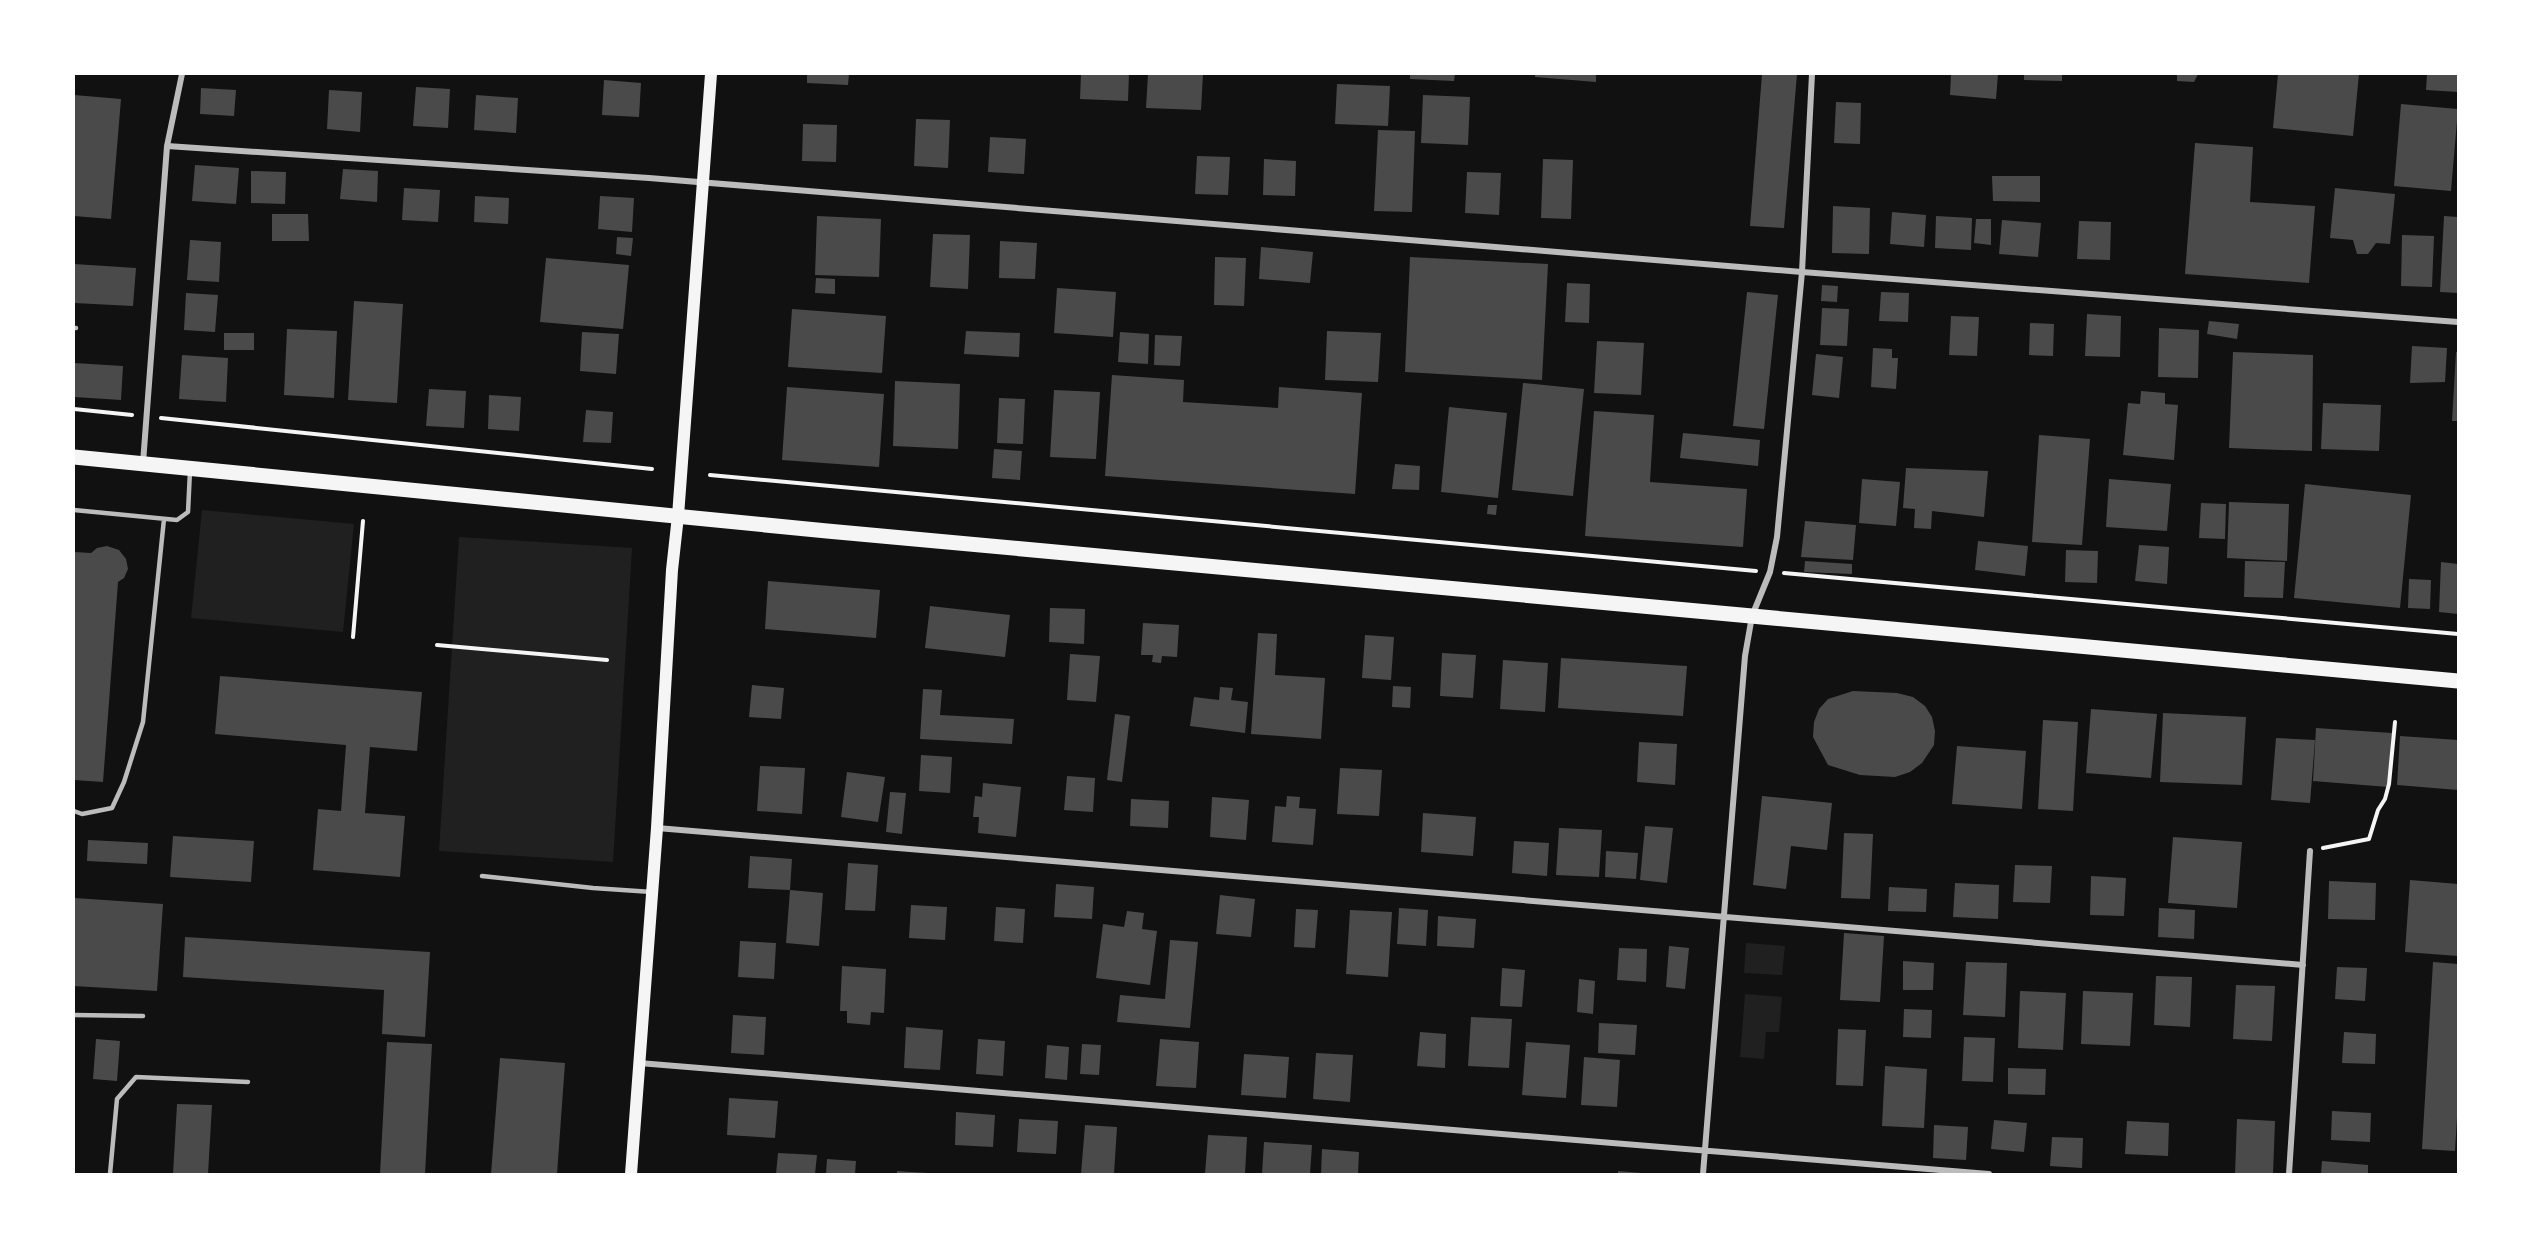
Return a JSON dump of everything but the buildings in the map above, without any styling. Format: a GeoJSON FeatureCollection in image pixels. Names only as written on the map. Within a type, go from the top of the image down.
{"type":"FeatureCollection","features":[{"type":"Feature","properties":{"kind":"main road"},"geometry":{"type":"LineString","coordinates":[[631,1174],[657,828],[672,570],[711,74]]}},
{"type":"Feature","properties":{"kind":"main road"},"geometry":{"type":"LineString","coordinates":[[74,457],[678,516],[2458,681]]}},
{"type":"Feature","properties":{"kind":"street"},"geometry":{"type":"LineString","coordinates":[[143,464],[167,146],[182,74]]}},
{"type":"Feature","properties":{"kind":"street"},"geometry":{"type":"LineString","coordinates":[[1703,1174],[1745,656],[1752,616],[1770,572],[1778,537],[1802,272],[1812,74]]}},
{"type":"Feature","properties":{"kind":"street"},"geometry":{"type":"LineString","coordinates":[[167,146],[649,178],[1802,272],[2458,322]]}},
{"type":"Feature","properties":{"kind":"street"},"geometry":{"type":"LineString","coordinates":[[657,828],[2303,965]]}},
{"type":"Feature","properties":{"kind":"street"},"geometry":{"type":"LineString","coordinates":[[2289,1174],[2310,851]]}},
{"type":"Feature","properties":{"kind":"street"},"geometry":{"type":"LineString","coordinates":[[639,1064],[1989,1174]]}},
{"type":"Feature","properties":{"kind":"lane"},"geometry":{"type":"LineString","coordinates":[[74,510],[177,520],[188,512],[190,468]]}},
{"type":"Feature","properties":{"kind":"lane"},"geometry":{"type":"LineString","coordinates":[[74,811],[82,813],[112,808],[124,782],[143,722],[164,519]]}},
{"type":"Feature","properties":{"kind":"lane"},"geometry":{"type":"LineString","coordinates":[[482,876],[652,892]]}},
{"type":"Feature","properties":{"kind":"lane"},"geometry":{"type":"LineString","coordinates":[[74,1015],[143,1016]]}},
{"type":"Feature","properties":{"kind":"lane"},"geometry":{"type":"LineString","coordinates":[[110,1174],[117,1099],[136,1077],[248,1082]]}},
{"type":"Feature","properties":{"kind":"path"},"geometry":{"type":"LineString","coordinates":[[74,409],[652,469]]}},
{"type":"Feature","properties":{"kind":"path"},"geometry":{"type":"LineString","coordinates":[[710,475],[760,482],[2458,634]]}},
{"type":"Feature","properties":{"kind":"path"},"geometry":{"type":"LineString","coordinates":[[353,637],[363,521]]}},
{"type":"Feature","properties":{"kind":"path"},"geometry":{"type":"LineString","coordinates":[[437,645],[607,660]]}},
{"type":"Feature","properties":{"kind":"path"},"geometry":{"type":"LineString","coordinates":[[2310,851],[2369,839],[2378,810],[2390,784],[2395,722]]}},
{"type":"Feature","properties":{"kind":"shaded area"},"geometry":{"type":"Polygon","coordinates":[[[202,510],[354,524],[343,632],[191,618],[202,510]]]}},
{"type":"Feature","properties":{"kind":"shaded area"},"geometry":{"type":"Polygon","coordinates":[[[459,537],[632,548],[613,862],[439,851],[459,537]]]}},
{"type":"Feature","properties":{"kind":"shaded area"},"geometry":{"type":"Polygon","coordinates":[[[1746,943],[1785,946],[1782,975],[1744,973],[1746,943]]]}},
{"type":"Feature","properties":{"kind":"shaded area"},"geometry":{"type":"Polygon","coordinates":[[[1745,994],[1782,997],[1779,1032],[1766,1032],[1764,1059],[1740,1057],[1745,994]]]}}]}
